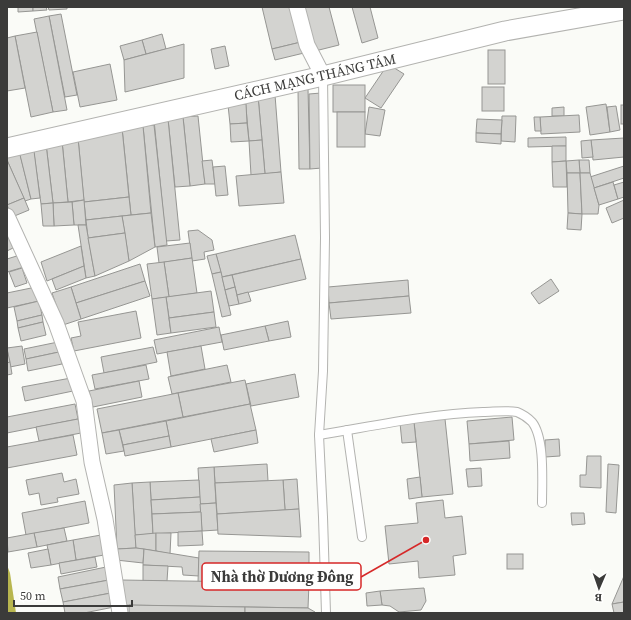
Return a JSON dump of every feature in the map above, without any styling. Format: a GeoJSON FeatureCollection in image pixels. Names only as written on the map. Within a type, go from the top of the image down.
{"type":"FeatureCollection","features":[{"type":"Feature","properties":{"kind":"street"},"geometry":{"type":"LineString","coordinates":[[297,7],[307,45],[323,76]]}},
{"type":"Feature","properties":{"kind":"street","name":"CÁCH MẠNG THÁNG TÁM"},"geometry":{"type":"LineString","coordinates":[[7,148],[323,76],[505,31],[624,10]]}},
{"type":"Feature","properties":{"kind":"street"},"geometry":{"type":"LineString","coordinates":[[7,216],[56,323],[84,401],[92,462],[106,519],[120,613]]}},
{"type":"Feature","properties":{"kind":"lane"},"geometry":{"type":"LineString","coordinates":[[323,76],[325,238],[323,371],[319,435],[326,613]]}},
{"type":"Feature","properties":{"kind":"lane"},"geometry":{"type":"LineString","coordinates":[[319,435],[421,418],[468,413],[516,412],[526,416],[537,430],[541,447],[542,503]]}},
{"type":"Feature","properties":{"kind":"lane"},"geometry":{"type":"LineString","coordinates":[[347,430],[362,537]]}},
{"type":"Feature","properties":{"kind":"shaded area"},"geometry":{"type":"Polygon","coordinates":[[[7,565],[10,573],[16,613],[7,613],[7,565]]]}},
{"type":"Feature","properties":{"kind":"building"},"geometry":{"type":"Polygon","coordinates":[[[18,7],[33,7],[33,11],[18,12],[18,7]]]}},
{"type":"Feature","properties":{"kind":"building"},"geometry":{"type":"Polygon","coordinates":[[[33,7],[46,7],[47,10],[33,11],[33,7]]]}},
{"type":"Feature","properties":{"kind":"building"},"geometry":{"type":"Polygon","coordinates":[[[48,7],[67,7],[67,9],[49,10],[48,7]]]}},
{"type":"Feature","properties":{"kind":"building"},"geometry":{"type":"Polygon","coordinates":[[[262,7],[292,7],[301,42],[272,49],[262,7]]]}},
{"type":"Feature","properties":{"kind":"building"},"geometry":{"type":"Polygon","coordinates":[[[304,7],[329,7],[339,45],[315,51],[304,7]]]}},
{"type":"Feature","properties":{"kind":"building"},"geometry":{"type":"Polygon","coordinates":[[[352,7],[370,7],[378,38],[362,43],[352,7]]]}},
{"type":"Feature","properties":{"kind":"building"},"geometry":{"type":"Polygon","coordinates":[[[61,14],[77,95],[65,97],[49,16],[61,14]]]}},
{"type":"Feature","properties":{"kind":"building"},"geometry":{"type":"Polygon","coordinates":[[[49,16],[67,110],[53,112],[34,19],[49,16]]]}},
{"type":"Feature","properties":{"kind":"building"},"geometry":{"type":"Polygon","coordinates":[[[37,32],[53,112],[31,117],[15,36],[37,32]]]}},
{"type":"Feature","properties":{"kind":"building"},"geometry":{"type":"Polygon","coordinates":[[[162,34],[166,49],[146,54],[142,40],[162,34]]]}},
{"type":"Feature","properties":{"kind":"building"},"geometry":{"type":"Polygon","coordinates":[[[15,36],[25,88],[7,91],[7,38],[15,36]]]}},
{"type":"Feature","properties":{"kind":"building"},"geometry":{"type":"Polygon","coordinates":[[[142,40],[146,54],[124,60],[120,46],[142,40]]]}},
{"type":"Feature","properties":{"kind":"building"},"geometry":{"type":"Polygon","coordinates":[[[301,42],[304,53],[275,60],[272,49],[301,42]]]}},
{"type":"Feature","properties":{"kind":"building"},"geometry":{"type":"Polygon","coordinates":[[[184,44],[184,78],[125,92],[124,60],[184,44]]]}},
{"type":"Feature","properties":{"kind":"building"},"geometry":{"type":"Polygon","coordinates":[[[225,46],[229,66],[215,69],[211,49],[225,46]]]}},
{"type":"Feature","properties":{"kind":"building"},"geometry":{"type":"Polygon","coordinates":[[[488,50],[505,50],[505,84],[488,84],[488,50]]]}},
{"type":"Feature","properties":{"kind":"building"},"geometry":{"type":"Polygon","coordinates":[[[110,64],[117,100],[80,107],[73,72],[110,64]]]}},
{"type":"Feature","properties":{"kind":"building"},"geometry":{"type":"Polygon","coordinates":[[[388,64],[404,74],[381,108],[365,98],[388,64]]]}},
{"type":"Feature","properties":{"kind":"building"},"geometry":{"type":"Polygon","coordinates":[[[333,85],[365,85],[365,112],[333,112],[333,85]]]}},
{"type":"Feature","properties":{"kind":"building"},"geometry":{"type":"Polygon","coordinates":[[[482,87],[504,87],[504,111],[482,111],[482,87]]]}},
{"type":"Feature","properties":{"kind":"building"},"geometry":{"type":"Polygon","coordinates":[[[298,89],[308,89],[310,169],[299,169],[298,89]]]}},
{"type":"Feature","properties":{"kind":"building"},"geometry":{"type":"Polygon","coordinates":[[[321,93],[322,168],[310,169],[309,94],[321,93]]]}},
{"type":"Feature","properties":{"kind":"building"},"geometry":{"type":"Polygon","coordinates":[[[275,95],[281,172],[265,174],[258,96],[275,95]]]}},
{"type":"Feature","properties":{"kind":"building"},"geometry":{"type":"Polygon","coordinates":[[[258,96],[262,140],[249,141],[245,97],[258,96]]]}},
{"type":"Feature","properties":{"kind":"building"},"geometry":{"type":"Polygon","coordinates":[[[246,104],[247,123],[230,124],[228,105],[246,104]]]}},
{"type":"Feature","properties":{"kind":"building"},"geometry":{"type":"Polygon","coordinates":[[[606,104],[610,132],[590,135],[586,107],[606,104]]]}},
{"type":"Feature","properties":{"kind":"building"},"geometry":{"type":"Polygon","coordinates":[[[621,105],[624,105],[624,124],[621,124],[621,105]]]}},
{"type":"Feature","properties":{"kind":"building"},"geometry":{"type":"Polygon","coordinates":[[[616,106],[620,130],[610,132],[607,107],[616,106]]]}},
{"type":"Feature","properties":{"kind":"building"},"geometry":{"type":"Polygon","coordinates":[[[369,107],[385,110],[380,136],[365,134],[369,107]]]}},
{"type":"Feature","properties":{"kind":"building"},"geometry":{"type":"Polygon","coordinates":[[[564,107],[564,116],[552,116],[552,108],[564,107]]]}},
{"type":"Feature","properties":{"kind":"building"},"geometry":{"type":"Polygon","coordinates":[[[337,112],[365,112],[365,147],[337,147],[337,112]]]}},
{"type":"Feature","properties":{"kind":"building"},"geometry":{"type":"Polygon","coordinates":[[[579,115],[580,132],[541,134],[540,117],[579,115]]]}},
{"type":"Feature","properties":{"kind":"building"},"geometry":{"type":"Polygon","coordinates":[[[198,116],[205,184],[190,186],[183,117],[198,116]]]}},
{"type":"Feature","properties":{"kind":"building"},"geometry":{"type":"Polygon","coordinates":[[[502,116],[516,116],[515,142],[501,141],[502,116]]]}},
{"type":"Feature","properties":{"kind":"building"},"geometry":{"type":"Polygon","coordinates":[[[183,117],[190,186],[175,187],[168,119],[183,117]]]}},
{"type":"Feature","properties":{"kind":"building"},"geometry":{"type":"Polygon","coordinates":[[[534,117],[540,117],[541,131],[535,131],[534,117]]]}},
{"type":"Feature","properties":{"kind":"building"},"geometry":{"type":"Polygon","coordinates":[[[168,119],[180,240],[166,241],[154,120],[168,119]]]}},
{"type":"Feature","properties":{"kind":"building"},"geometry":{"type":"Polygon","coordinates":[[[477,119],[502,120],[501,134],[476,133],[477,119]]]}},
{"type":"Feature","properties":{"kind":"building"},"geometry":{"type":"Polygon","coordinates":[[[247,123],[249,141],[231,142],[230,124],[247,123]]]}},
{"type":"Feature","properties":{"kind":"building"},"geometry":{"type":"Polygon","coordinates":[[[154,125],[167,245],[155,247],[143,126],[154,125]]]}},
{"type":"Feature","properties":{"kind":"building"},"geometry":{"type":"Polygon","coordinates":[[[143,126],[151,213],[131,215],[122,128],[143,126]]]}},
{"type":"Feature","properties":{"kind":"building"},"geometry":{"type":"Polygon","coordinates":[[[122,128],[129,197],[84,202],[78,138],[122,128]]]}},
{"type":"Feature","properties":{"kind":"building"},"geometry":{"type":"Polygon","coordinates":[[[476,133],[501,134],[501,144],[476,142],[476,133]]]}},
{"type":"Feature","properties":{"kind":"building"},"geometry":{"type":"Polygon","coordinates":[[[566,137],[566,146],[528,147],[528,138],[566,137]]]}},
{"type":"Feature","properties":{"kind":"building"},"geometry":{"type":"Polygon","coordinates":[[[78,138],[84,200],[68,202],[62,141],[78,138]]]}},
{"type":"Feature","properties":{"kind":"building"},"geometry":{"type":"Polygon","coordinates":[[[624,138],[624,157],[593,160],[591,140],[624,138]]]}},
{"type":"Feature","properties":{"kind":"building"},"geometry":{"type":"Polygon","coordinates":[[[262,140],[265,174],[251,175],[249,141],[262,140]]]}},
{"type":"Feature","properties":{"kind":"building"},"geometry":{"type":"Polygon","coordinates":[[[591,140],[593,157],[582,158],[581,141],[591,140]]]}},
{"type":"Feature","properties":{"kind":"building"},"geometry":{"type":"Polygon","coordinates":[[[62,141],[68,202],[53,203],[46,144],[62,141]]]}},
{"type":"Feature","properties":{"kind":"building"},"geometry":{"type":"Polygon","coordinates":[[[46,144],[53,203],[41,204],[33,146],[46,144]]]}},
{"type":"Feature","properties":{"kind":"building"},"geometry":{"type":"Polygon","coordinates":[[[552,146],[566,146],[566,161],[552,162],[552,146]]]}},
{"type":"Feature","properties":{"kind":"building"},"geometry":{"type":"Polygon","coordinates":[[[19,150],[31,199],[25,201],[7,160],[7,154],[19,150]]]}},
{"type":"Feature","properties":{"kind":"building"},"geometry":{"type":"Polygon","coordinates":[[[34,151],[40,198],[31,199],[20,155],[34,151]]]}},
{"type":"Feature","properties":{"kind":"building"},"geometry":{"type":"Polygon","coordinates":[[[7,160],[24,198],[7,205],[7,160]]]}},
{"type":"Feature","properties":{"kind":"building"},"geometry":{"type":"Polygon","coordinates":[[[212,160],[215,184],[205,184],[202,161],[212,160]]]}},
{"type":"Feature","properties":{"kind":"building"},"geometry":{"type":"Polygon","coordinates":[[[579,160],[589,160],[590,173],[580,173],[579,160]]]}},
{"type":"Feature","properties":{"kind":"building"},"geometry":{"type":"Polygon","coordinates":[[[579,160],[580,173],[567,173],[566,161],[579,160]]]}},
{"type":"Feature","properties":{"kind":"building"},"geometry":{"type":"Polygon","coordinates":[[[566,161],[567,187],[553,187],[552,162],[566,161]]]}},
{"type":"Feature","properties":{"kind":"building"},"geometry":{"type":"Polygon","coordinates":[[[225,166],[228,195],[216,196],[213,167],[225,166]]]}},
{"type":"Feature","properties":{"kind":"building"},"geometry":{"type":"Polygon","coordinates":[[[624,166],[624,178],[594,188],[590,177],[624,166]]]}},
{"type":"Feature","properties":{"kind":"building"},"geometry":{"type":"Polygon","coordinates":[[[281,172],[284,203],[239,206],[236,176],[281,172]]]}},
{"type":"Feature","properties":{"kind":"building"},"geometry":{"type":"Polygon","coordinates":[[[567,173],[580,173],[582,214],[568,213],[567,173]]]}},
{"type":"Feature","properties":{"kind":"building"},"geometry":{"type":"Polygon","coordinates":[[[580,173],[590,173],[599,205],[598,214],[582,214],[580,173]]]}},
{"type":"Feature","properties":{"kind":"building"},"geometry":{"type":"Polygon","coordinates":[[[613,182],[618,199],[599,205],[594,188],[613,182]]]}},
{"type":"Feature","properties":{"kind":"building"},"geometry":{"type":"Polygon","coordinates":[[[624,182],[624,197],[618,199],[614,185],[624,182]]]}},
{"type":"Feature","properties":{"kind":"building"},"geometry":{"type":"Polygon","coordinates":[[[129,197],[131,215],[86,220],[84,202],[129,197]]]}},
{"type":"Feature","properties":{"kind":"building"},"geometry":{"type":"Polygon","coordinates":[[[24,198],[29,210],[12,217],[7,205],[24,198]]]}},
{"type":"Feature","properties":{"kind":"building"},"geometry":{"type":"Polygon","coordinates":[[[84,200],[86,225],[74,225],[72,202],[84,200]]]}},
{"type":"Feature","properties":{"kind":"building"},"geometry":{"type":"Polygon","coordinates":[[[624,200],[624,218],[612,223],[606,208],[624,200]]]}},
{"type":"Feature","properties":{"kind":"building"},"geometry":{"type":"Polygon","coordinates":[[[72,202],[74,225],[54,226],[53,203],[72,202]]]}},
{"type":"Feature","properties":{"kind":"building"},"geometry":{"type":"Polygon","coordinates":[[[53,203],[54,226],[43,226],[41,204],[53,203]]]}},
{"type":"Feature","properties":{"kind":"building"},"geometry":{"type":"Polygon","coordinates":[[[151,213],[155,247],[129,261],[122,216],[151,213]]]}},
{"type":"Feature","properties":{"kind":"building"},"geometry":{"type":"Polygon","coordinates":[[[568,213],[582,214],[581,230],[567,229],[568,213]]]}},
{"type":"Feature","properties":{"kind":"building"},"geometry":{"type":"Polygon","coordinates":[[[122,216],[125,233],[88,238],[86,220],[122,216]]]}},
{"type":"Feature","properties":{"kind":"building"},"geometry":{"type":"Polygon","coordinates":[[[78,225],[86,225],[95,276],[86,278],[78,225]]]}},
{"type":"Feature","properties":{"kind":"building"},"geometry":{"type":"Polygon","coordinates":[[[198,230],[212,240],[214,250],[204,252],[205,259],[192,261],[188,231],[198,230]]]}},
{"type":"Feature","properties":{"kind":"building"},"geometry":{"type":"Polygon","coordinates":[[[7,231],[13,248],[7,251],[7,231]]]}},
{"type":"Feature","properties":{"kind":"building"},"geometry":{"type":"Polygon","coordinates":[[[125,233],[129,261],[95,276],[88,238],[125,233]]]}},
{"type":"Feature","properties":{"kind":"building"},"geometry":{"type":"Polygon","coordinates":[[[295,235],[301,259],[222,277],[216,254],[295,235]]]}},
{"type":"Feature","properties":{"kind":"building"},"geometry":{"type":"Polygon","coordinates":[[[190,243],[192,258],[159,263],[157,247],[190,243]]]}},
{"type":"Feature","properties":{"kind":"building"},"geometry":{"type":"Polygon","coordinates":[[[81,246],[84,266],[47,281],[41,262],[81,246]]]}},
{"type":"Feature","properties":{"kind":"building"},"geometry":{"type":"Polygon","coordinates":[[[216,254],[221,272],[212,274],[207,256],[216,254]]]}},
{"type":"Feature","properties":{"kind":"building"},"geometry":{"type":"Polygon","coordinates":[[[20,255],[24,267],[7,272],[7,259],[20,255]]]}},
{"type":"Feature","properties":{"kind":"building"},"geometry":{"type":"Polygon","coordinates":[[[192,258],[197,293],[169,297],[164,262],[192,258]]]}},
{"type":"Feature","properties":{"kind":"building"},"geometry":{"type":"Polygon","coordinates":[[[301,259],[306,279],[237,295],[232,275],[301,259]]]}},
{"type":"Feature","properties":{"kind":"building"},"geometry":{"type":"Polygon","coordinates":[[[164,262],[169,297],[152,299],[147,264],[164,262]]]}},
{"type":"Feature","properties":{"kind":"building"},"geometry":{"type":"Polygon","coordinates":[[[140,264],[145,281],[76,303],[71,287],[140,264]]]}},
{"type":"Feature","properties":{"kind":"building"},"geometry":{"type":"Polygon","coordinates":[[[84,266],[86,278],[56,290],[52,279],[84,266]]]}},
{"type":"Feature","properties":{"kind":"building"},"geometry":{"type":"Polygon","coordinates":[[[22,268],[27,283],[15,287],[9,272],[22,268]]]}},
{"type":"Feature","properties":{"kind":"building"},"geometry":{"type":"Polygon","coordinates":[[[221,272],[231,315],[222,317],[212,274],[221,272]]]}},
{"type":"Feature","properties":{"kind":"building"},"geometry":{"type":"Polygon","coordinates":[[[232,275],[235,287],[225,290],[222,277],[232,275]]]}},
{"type":"Feature","properties":{"kind":"building"},"geometry":{"type":"Polygon","coordinates":[[[551,279],[559,291],[539,304],[531,293],[551,279]]]}},
{"type":"Feature","properties":{"kind":"building"},"geometry":{"type":"Polygon","coordinates":[[[408,280],[409,296],[329,303],[328,287],[408,280]]]}},
{"type":"Feature","properties":{"kind":"building"},"geometry":{"type":"Polygon","coordinates":[[[145,281],[150,296],[81,319],[76,303],[145,281]]]}},
{"type":"Feature","properties":{"kind":"building"},"geometry":{"type":"Polygon","coordinates":[[[36,287],[39,301],[7,308],[7,293],[36,287]]]}},
{"type":"Feature","properties":{"kind":"building"},"geometry":{"type":"Polygon","coordinates":[[[71,287],[81,319],[63,325],[52,293],[71,287]]]}},
{"type":"Feature","properties":{"kind":"building"},"geometry":{"type":"Polygon","coordinates":[[[235,287],[239,304],[229,306],[225,290],[235,287]]]}},
{"type":"Feature","properties":{"kind":"building"},"geometry":{"type":"Polygon","coordinates":[[[211,291],[214,312],[169,318],[166,297],[211,291]]]}},
{"type":"Feature","properties":{"kind":"building"},"geometry":{"type":"Polygon","coordinates":[[[248,292],[251,301],[239,304],[237,295],[248,292]]]}},
{"type":"Feature","properties":{"kind":"building"},"geometry":{"type":"Polygon","coordinates":[[[409,296],[411,313],[331,319],[329,303],[409,296]]]}},
{"type":"Feature","properties":{"kind":"building"},"geometry":{"type":"Polygon","coordinates":[[[166,297],[171,333],[157,335],[152,299],[166,297]]]}},
{"type":"Feature","properties":{"kind":"building"},"geometry":{"type":"Polygon","coordinates":[[[39,301],[42,315],[17,321],[14,307],[39,301]]]}},
{"type":"Feature","properties":{"kind":"building"},"geometry":{"type":"Polygon","coordinates":[[[136,311],[141,338],[74,351],[71,338],[81,336],[78,322],[136,311]]]}},
{"type":"Feature","properties":{"kind":"building"},"geometry":{"type":"Polygon","coordinates":[[[214,312],[216,327],[171,333],[169,318],[214,312]]]}},
{"type":"Feature","properties":{"kind":"building"},"geometry":{"type":"Polygon","coordinates":[[[42,315],[43,322],[18,328],[17,321],[42,315]]]}},
{"type":"Feature","properties":{"kind":"building"},"geometry":{"type":"Polygon","coordinates":[[[288,321],[291,337],[269,341],[265,326],[288,321]]]}},
{"type":"Feature","properties":{"kind":"building"},"geometry":{"type":"Polygon","coordinates":[[[43,322],[46,335],[21,341],[18,328],[43,322]]]}},
{"type":"Feature","properties":{"kind":"building"},"geometry":{"type":"Polygon","coordinates":[[[265,326],[269,341],[224,350],[221,335],[265,326]]]}},
{"type":"Feature","properties":{"kind":"building"},"geometry":{"type":"Polygon","coordinates":[[[219,327],[222,342],[157,354],[154,340],[219,327]]]}},
{"type":"Feature","properties":{"kind":"building"},"geometry":{"type":"Polygon","coordinates":[[[58,342],[59,352],[26,359],[24,349],[58,342]]]}},
{"type":"Feature","properties":{"kind":"building"},"geometry":{"type":"Polygon","coordinates":[[[22,346],[25,364],[10,367],[7,348],[22,346]]]}},
{"type":"Feature","properties":{"kind":"building"},"geometry":{"type":"Polygon","coordinates":[[[201,346],[205,369],[171,376],[167,352],[201,346]]]}},
{"type":"Feature","properties":{"kind":"building"},"geometry":{"type":"Polygon","coordinates":[[[153,347],[157,362],[104,373],[101,357],[153,347]]]}},
{"type":"Feature","properties":{"kind":"building"},"geometry":{"type":"Polygon","coordinates":[[[7,349],[10,362],[7,363],[7,349]]]}},
{"type":"Feature","properties":{"kind":"building"},"geometry":{"type":"Polygon","coordinates":[[[59,352],[62,364],[28,371],[26,359],[59,352]]]}},
{"type":"Feature","properties":{"kind":"building"},"geometry":{"type":"Polygon","coordinates":[[[10,362],[12,374],[7,375],[7,363],[10,362]]]}},
{"type":"Feature","properties":{"kind":"building"},"geometry":{"type":"Polygon","coordinates":[[[146,365],[149,379],[95,389],[92,375],[146,365]]]}},
{"type":"Feature","properties":{"kind":"building"},"geometry":{"type":"Polygon","coordinates":[[[227,365],[231,382],[172,394],[168,377],[227,365]]]}},
{"type":"Feature","properties":{"kind":"building"},"geometry":{"type":"Polygon","coordinates":[[[295,374],[299,397],[251,406],[246,384],[295,374]]]}},
{"type":"Feature","properties":{"kind":"building"},"geometry":{"type":"Polygon","coordinates":[[[71,378],[73,391],[25,401],[22,387],[71,378]]]}},
{"type":"Feature","properties":{"kind":"building"},"geometry":{"type":"Polygon","coordinates":[[[245,380],[250,404],[183,417],[178,393],[245,380]]]}},
{"type":"Feature","properties":{"kind":"building"},"geometry":{"type":"Polygon","coordinates":[[[139,381],[142,397],[93,407],[89,391],[139,381]]]}},
{"type":"Feature","properties":{"kind":"building"},"geometry":{"type":"Polygon","coordinates":[[[178,393],[183,417],[102,433],[97,409],[178,393]]]}},
{"type":"Feature","properties":{"kind":"building"},"geometry":{"type":"Polygon","coordinates":[[[75,404],[78,419],[7,433],[7,417],[75,404]]]}},
{"type":"Feature","properties":{"kind":"building"},"geometry":{"type":"Polygon","coordinates":[[[250,404],[256,430],[171,447],[166,421],[250,404]]]}},
{"type":"Feature","properties":{"kind":"building"},"geometry":{"type":"Polygon","coordinates":[[[512,417],[514,440],[469,444],[467,421],[512,417]]]}},
{"type":"Feature","properties":{"kind":"building"},"geometry":{"type":"Polygon","coordinates":[[[78,419],[81,433],[39,441],[36,427],[78,419]]]}},
{"type":"Feature","properties":{"kind":"building"},"geometry":{"type":"Polygon","coordinates":[[[445,419],[453,494],[422,497],[414,422],[445,419]]]}},
{"type":"Feature","properties":{"kind":"building"},"geometry":{"type":"Polygon","coordinates":[[[166,421],[169,436],[123,445],[119,430],[166,421]]]}},
{"type":"Feature","properties":{"kind":"building"},"geometry":{"type":"Polygon","coordinates":[[[414,422],[416,442],[402,443],[400,423],[414,422]]]}},
{"type":"Feature","properties":{"kind":"building"},"geometry":{"type":"Polygon","coordinates":[[[119,430],[124,451],[106,454],[102,433],[119,430]]]}},
{"type":"Feature","properties":{"kind":"building"},"geometry":{"type":"Polygon","coordinates":[[[256,430],[258,443],[214,452],[211,439],[256,430]]]}},
{"type":"Feature","properties":{"kind":"building"},"geometry":{"type":"Polygon","coordinates":[[[73,435],[77,455],[7,468],[7,447],[73,435]]]}},
{"type":"Feature","properties":{"kind":"building"},"geometry":{"type":"Polygon","coordinates":[[[169,436],[171,447],[125,456],[123,445],[169,436]]]}},
{"type":"Feature","properties":{"kind":"building"},"geometry":{"type":"Polygon","coordinates":[[[559,439],[560,456],[545,457],[545,440],[559,439]]]}},
{"type":"Feature","properties":{"kind":"building"},"geometry":{"type":"Polygon","coordinates":[[[509,441],[510,458],[470,461],[469,444],[509,441]]]}},
{"type":"Feature","properties":{"kind":"building"},"geometry":{"type":"Polygon","coordinates":[[[587,456],[601,456],[601,488],[580,487],[580,475],[586,475],[587,456]]]}},
{"type":"Feature","properties":{"kind":"building"},"geometry":{"type":"Polygon","coordinates":[[[267,464],[268,481],[215,483],[214,467],[267,464]]]}},
{"type":"Feature","properties":{"kind":"building"},"geometry":{"type":"Polygon","coordinates":[[[608,464],[619,465],[616,513],[606,512],[608,464]]]}},
{"type":"Feature","properties":{"kind":"building"},"geometry":{"type":"Polygon","coordinates":[[[214,467],[216,503],[200,504],[198,468],[214,467]]]}},
{"type":"Feature","properties":{"kind":"building"},"geometry":{"type":"Polygon","coordinates":[[[481,468],[482,486],[468,487],[466,469],[481,468]]]}},
{"type":"Feature","properties":{"kind":"building"},"geometry":{"type":"Polygon","coordinates":[[[62,473],[64,482],[76,479],[79,494],[57,498],[58,502],[41,505],[39,493],[29,495],[26,480],[62,473]]]}},
{"type":"Feature","properties":{"kind":"building"},"geometry":{"type":"Polygon","coordinates":[[[420,477],[422,497],[409,499],[407,479],[420,477]]]}},
{"type":"Feature","properties":{"kind":"building"},"geometry":{"type":"Polygon","coordinates":[[[297,479],[299,509],[285,510],[283,480],[297,479]]]}},
{"type":"Feature","properties":{"kind":"building"},"geometry":{"type":"Polygon","coordinates":[[[199,480],[200,497],[151,500],[150,482],[199,480]]]}},
{"type":"Feature","properties":{"kind":"building"},"geometry":{"type":"Polygon","coordinates":[[[283,480],[285,510],[217,514],[215,483],[283,480]]]}},
{"type":"Feature","properties":{"kind":"building"},"geometry":{"type":"Polygon","coordinates":[[[150,482],[153,534],[135,535],[132,483],[150,482]]]}},
{"type":"Feature","properties":{"kind":"building"},"geometry":{"type":"Polygon","coordinates":[[[132,483],[136,548],[117,549],[114,485],[132,483]]]}},
{"type":"Feature","properties":{"kind":"building"},"geometry":{"type":"Polygon","coordinates":[[[200,497],[201,512],[152,514],[151,500],[200,497]]]}},
{"type":"Feature","properties":{"kind":"building"},"geometry":{"type":"Polygon","coordinates":[[[443,500],[445,518],[462,516],[466,554],[453,556],[455,575],[419,578],[418,561],[389,564],[385,526],[418,523],[416,503],[443,500]]]}},
{"type":"Feature","properties":{"kind":"building"},"geometry":{"type":"Polygon","coordinates":[[[85,501],[89,523],[26,535],[22,513],[85,501]]]}},
{"type":"Feature","properties":{"kind":"building"},"geometry":{"type":"Polygon","coordinates":[[[216,503],[218,530],[202,531],[200,504],[216,503]]]}},
{"type":"Feature","properties":{"kind":"building"},"geometry":{"type":"Polygon","coordinates":[[[299,509],[301,537],[218,534],[217,514],[299,509]]]}},
{"type":"Feature","properties":{"kind":"building"},"geometry":{"type":"Polygon","coordinates":[[[201,512],[202,531],[153,534],[152,514],[201,512]]]}},
{"type":"Feature","properties":{"kind":"building"},"geometry":{"type":"Polygon","coordinates":[[[571,513],[584,513],[585,524],[572,525],[571,513]]]}},
{"type":"Feature","properties":{"kind":"building"},"geometry":{"type":"Polygon","coordinates":[[[64,528],[67,541],[37,547],[34,533],[64,528]]]}},
{"type":"Feature","properties":{"kind":"building"},"geometry":{"type":"Polygon","coordinates":[[[202,531],[203,545],[178,546],[178,532],[202,531]]]}},
{"type":"Feature","properties":{"kind":"building"},"geometry":{"type":"Polygon","coordinates":[[[34,533],[37,547],[8,552],[7,538],[34,533]]]}},
{"type":"Feature","properties":{"kind":"building"},"geometry":{"type":"Polygon","coordinates":[[[156,533],[156,551],[136,548],[135,535],[156,533]]]}},
{"type":"Feature","properties":{"kind":"building"},"geometry":{"type":"Polygon","coordinates":[[[156,533],[171,533],[170,554],[156,551],[156,533]]]}},
{"type":"Feature","properties":{"kind":"building"},"geometry":{"type":"Polygon","coordinates":[[[101,535],[104,555],[76,560],[73,540],[101,535]]]}},
{"type":"Feature","properties":{"kind":"building"},"geometry":{"type":"Polygon","coordinates":[[[73,540],[76,560],[51,565],[47,545],[73,540]]]}},
{"type":"Feature","properties":{"kind":"building"},"geometry":{"type":"Polygon","coordinates":[[[48,549],[51,565],[31,568],[28,553],[48,549]]]}},
{"type":"Feature","properties":{"kind":"building"},"geometry":{"type":"Polygon","coordinates":[[[117,549],[144,549],[143,563],[116,560],[117,549]]]}},
{"type":"Feature","properties":{"kind":"building"},"geometry":{"type":"Polygon","coordinates":[[[144,549],[199,558],[199,576],[183,575],[182,567],[143,565],[144,549]]]}},
{"type":"Feature","properties":{"kind":"building"},"geometry":{"type":"Polygon","coordinates":[[[199,551],[309,552],[309,583],[198,582],[199,551]]]}},
{"type":"Feature","properties":{"kind":"building"},"geometry":{"type":"Polygon","coordinates":[[[507,554],[523,554],[523,569],[507,569],[507,554]]]}},
{"type":"Feature","properties":{"kind":"building"},"geometry":{"type":"Polygon","coordinates":[[[95,557],[97,567],[61,574],[59,563],[95,557]]]}},
{"type":"Feature","properties":{"kind":"building"},"geometry":{"type":"Polygon","coordinates":[[[143,565],[168,566],[167,581],[143,581],[143,565]]]}},
{"type":"Feature","properties":{"kind":"building"},"geometry":{"type":"Polygon","coordinates":[[[106,567],[109,580],[60,589],[58,577],[106,567]]]}},
{"type":"Feature","properties":{"kind":"building"},"geometry":{"type":"Polygon","coordinates":[[[624,576],[624,602],[612,604],[624,576]]]}},
{"type":"Feature","properties":{"kind":"building"},"geometry":{"type":"Polygon","coordinates":[[[109,580],[111,593],[63,602],[60,589],[109,580]]]}},
{"type":"Feature","properties":{"kind":"building"},"geometry":{"type":"Polygon","coordinates":[[[121,580],[309,583],[308,608],[121,605],[121,580]]]}},
{"type":"Feature","properties":{"kind":"building"},"geometry":{"type":"Polygon","coordinates":[[[424,588],[426,601],[421,610],[399,612],[390,606],[382,605],[380,591],[424,588]]]}},
{"type":"Feature","properties":{"kind":"building"},"geometry":{"type":"Polygon","coordinates":[[[380,591],[382,605],[367,606],[366,593],[380,591]]]}},
{"type":"Feature","properties":{"kind":"building"},"geometry":{"type":"Polygon","coordinates":[[[111,593],[114,607],[84,613],[65,613],[63,602],[111,593]]]}},
{"type":"Feature","properties":{"kind":"building"},"geometry":{"type":"Polygon","coordinates":[[[624,602],[624,613],[614,613],[612,604],[624,602]]]}},
{"type":"Feature","properties":{"kind":"building"},"geometry":{"type":"Polygon","coordinates":[[[129,605],[245,607],[245,613],[129,613],[129,605]]]}},
{"type":"Feature","properties":{"kind":"building"},"geometry":{"type":"Polygon","coordinates":[[[245,607],[308,608],[315,613],[245,613],[245,607]]]}},
{"type":"Feature","properties":{"kind":"place","name":"Nhà thờ Dương Đông"},"geometry":{"type":"Point","coordinates":[426,540]}}]}
